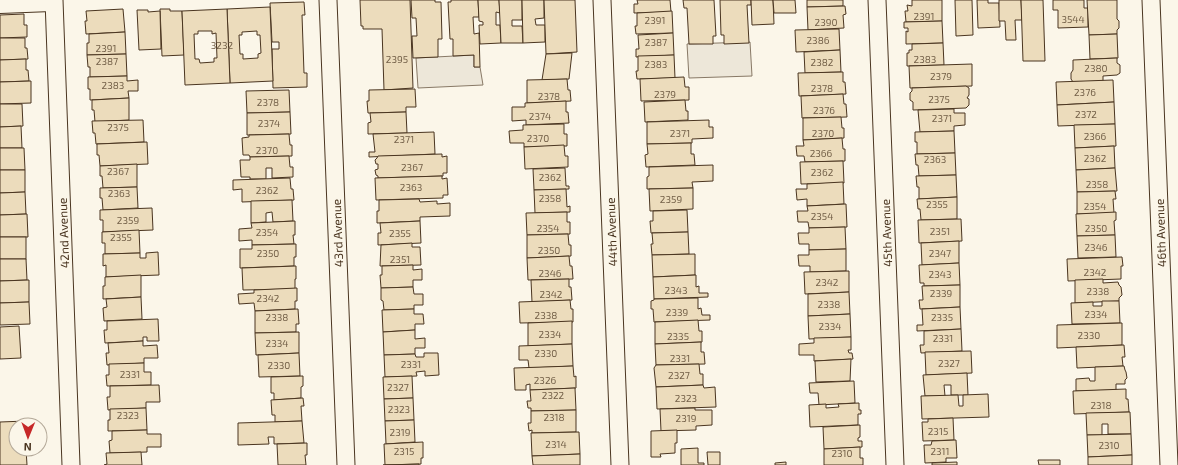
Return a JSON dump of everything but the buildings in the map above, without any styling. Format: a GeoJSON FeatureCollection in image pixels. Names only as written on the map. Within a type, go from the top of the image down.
{"type":"FeatureCollection","features":[{"type":"Feature","properties":{"kind":"street"},"geometry":{"type":"LineString","coordinates":[[0,2],[50,0]]}},
{"type":"Feature","properties":{"kind":"street","name":"42nd Avenue"},"geometry":{"type":"LineString","coordinates":[[54,0],[71,465]]}},
{"type":"Feature","properties":{"kind":"street","name":"43rd Avenue"},"geometry":{"type":"LineString","coordinates":[[328,0],[346,465]]}},
{"type":"Feature","properties":{"kind":"street","name":"44th Avenue"},"geometry":{"type":"LineString","coordinates":[[602,0],[620,465]]}},
{"type":"Feature","properties":{"kind":"street","name":"45th Avenue"},"geometry":{"type":"LineString","coordinates":[[877,0],[895,465]]}},
{"type":"Feature","properties":{"kind":"street","name":"46th Avenue"},"geometry":{"type":"LineString","coordinates":[[1151,0],[1169,465]]}},
{"type":"Feature","properties":{"kind":"shaded area"},"geometry":{"type":"Polygon","coordinates":[[[750,42],[752,76],[689,78],[687,44],[750,42]]]}},
{"type":"Feature","properties":{"kind":"shaded area"},"geometry":{"type":"Polygon","coordinates":[[[474,55],[474,67],[480,67],[483,85],[418,88],[416,58],[474,55]]]}}]}
